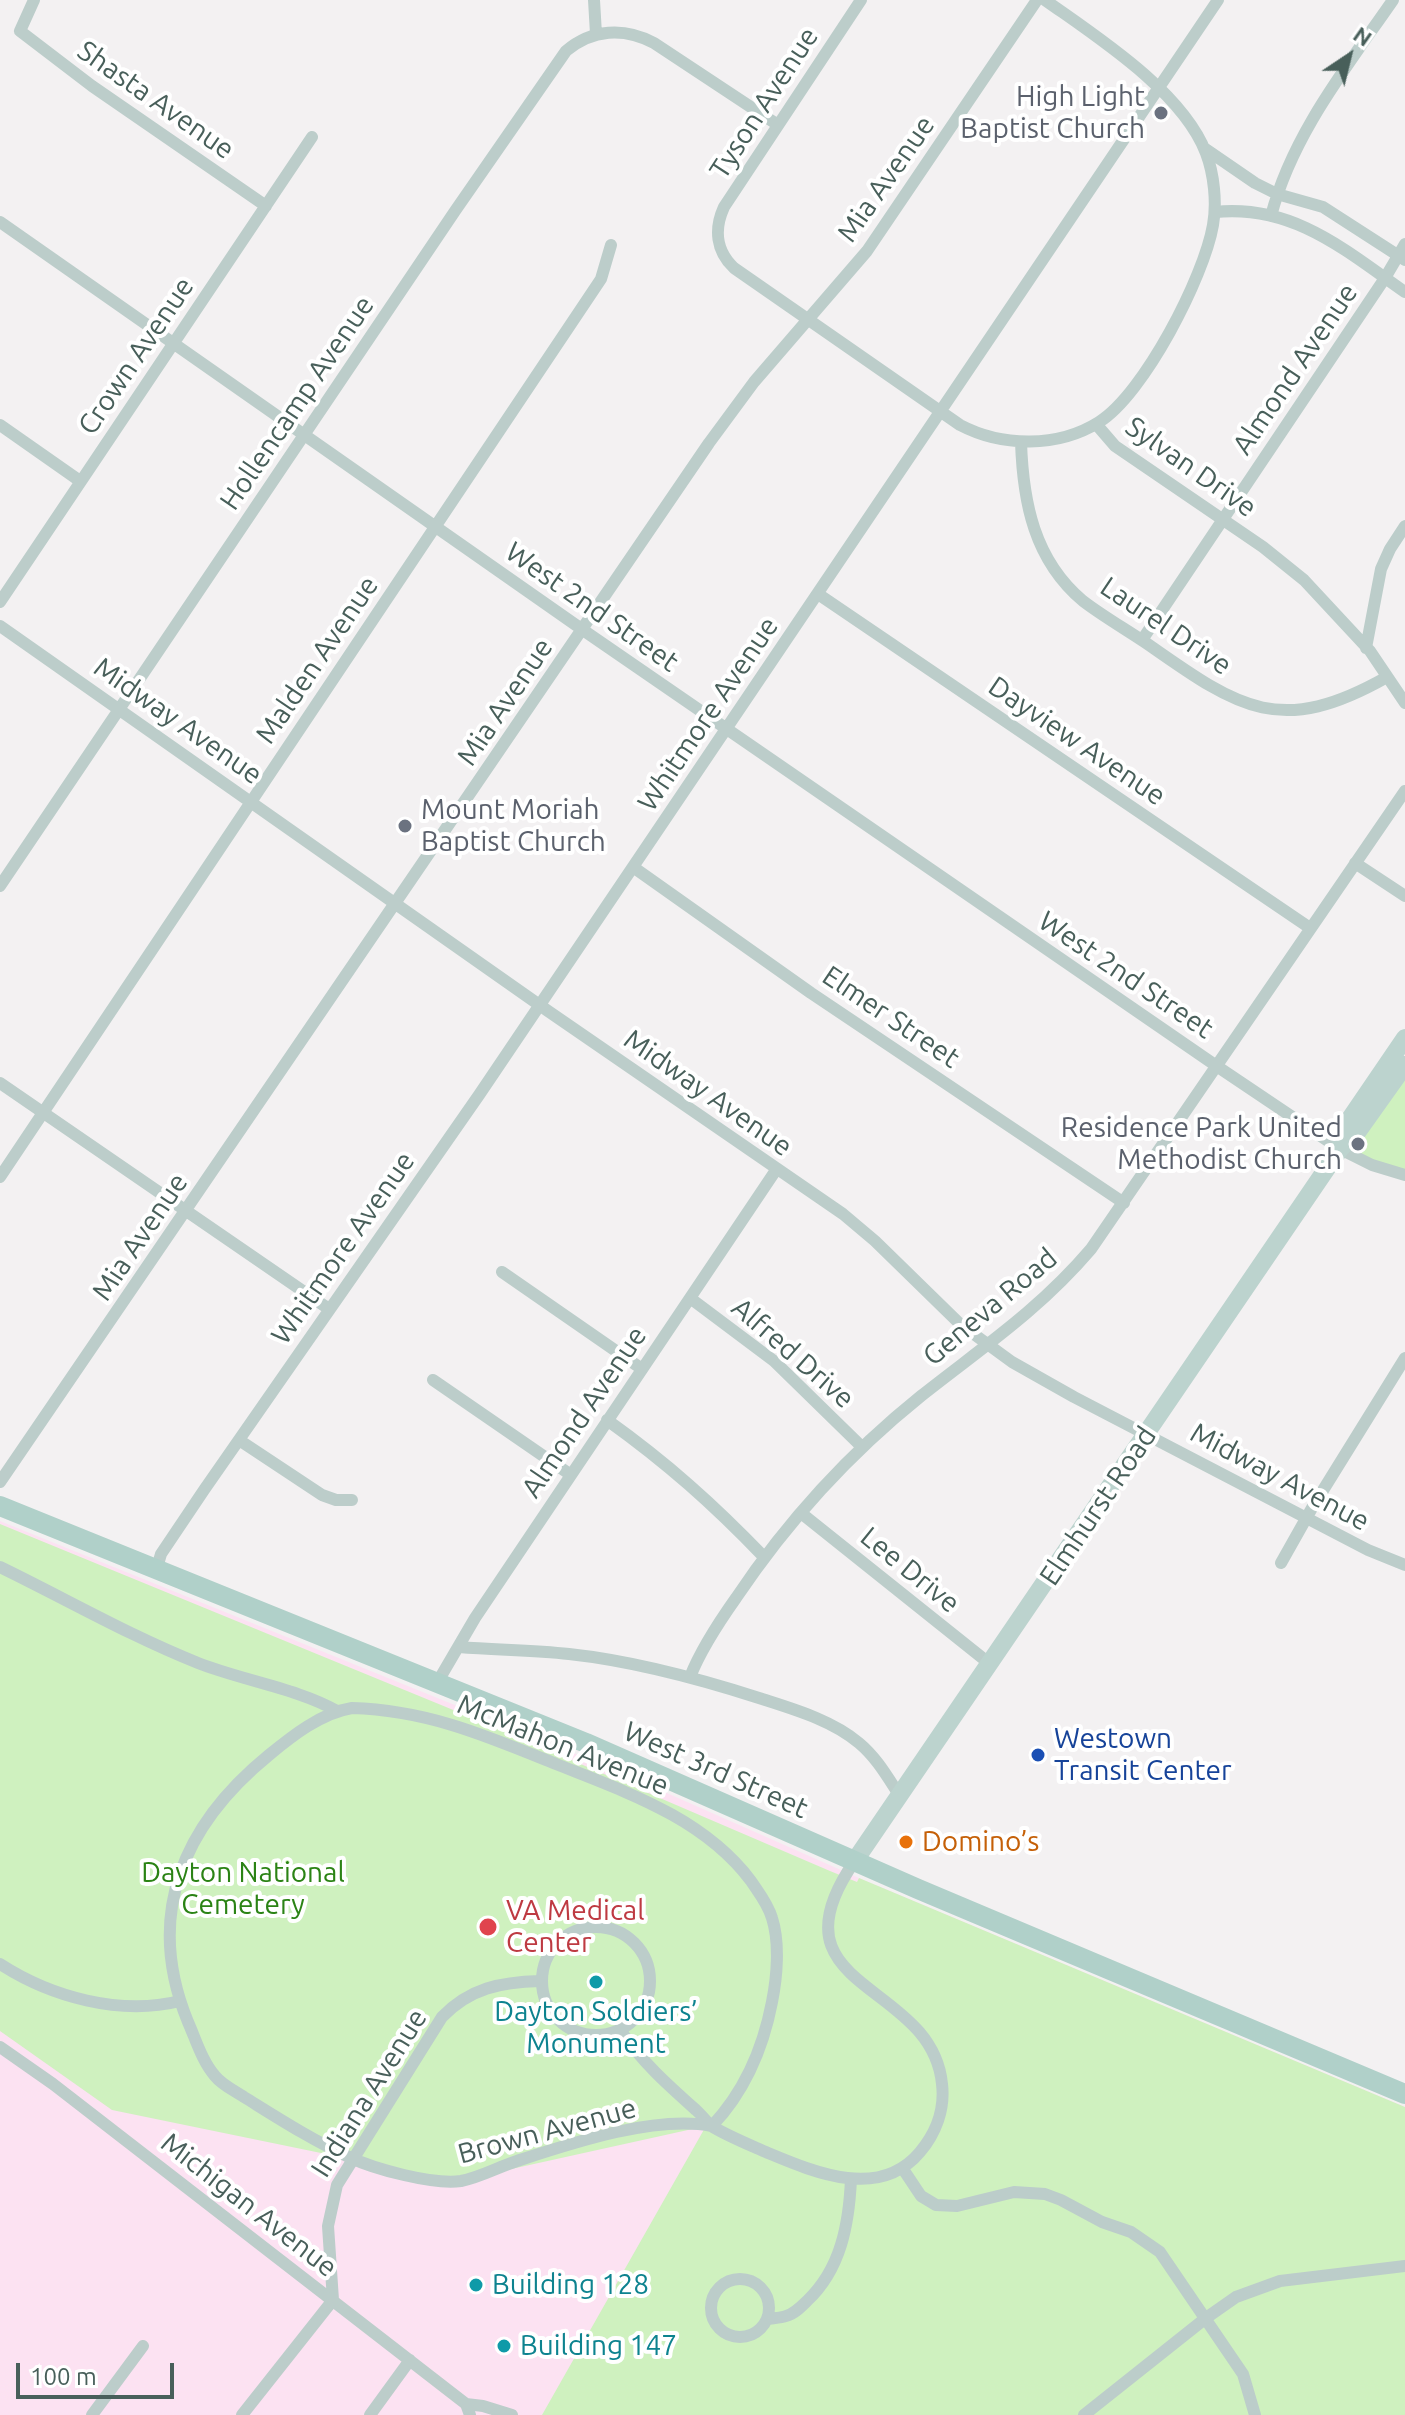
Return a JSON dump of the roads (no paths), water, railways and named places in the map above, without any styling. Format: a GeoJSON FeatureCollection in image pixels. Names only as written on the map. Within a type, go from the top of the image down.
{"type":"FeatureCollection","features":[{"type":"Feature","properties":{"kind":"main road","name":"West 3rd Street"},"geometry":{"type":"LineString","coordinates":[[0,1506],[586,1743],[854,1862],[1405,2094]]}},
{"type":"Feature","properties":{"kind":"street","name":"Shasta Avenue"},"geometry":{"type":"LineString","coordinates":[[34,0],[20,31],[92,86],[266,206]]}},
{"type":"Feature","properties":{"kind":"street"},"geometry":{"type":"LineString","coordinates":[[594,0],[596,34],[613,32],[638,36],[778,125]]}},
{"type":"Feature","properties":{"kind":"street","name":"Mia Avenue"},"geometry":{"type":"LineString","coordinates":[[0,1482],[738,402],[867,251],[1037,0]]}},
{"type":"Feature","properties":{"kind":"street"},"geometry":{"type":"LineString","coordinates":[[1045,0],[1119,53],[1157,88],[1181,113],[1204,148],[1210,167],[1215,212],[1212,231],[1179,318],[1124,399],[1096,424]]}},
{"type":"Feature","properties":{"kind":"street","name":"Whitmore Avenue"},"geometry":{"type":"LineString","coordinates":[[156,1571],[161,1554],[633,867],[1218,0]]}},
{"type":"Feature","properties":{"kind":"street"},"geometry":{"type":"LineString","coordinates":[[1271,216],[1277,194],[1307,126],[1393,0]]}},
{"type":"Feature","properties":{"kind":"street","name":"Tyson Avenue"},"geometry":{"type":"LineString","coordinates":[[718,237],[724,207],[858,1]]}},
{"type":"Feature","properties":{"kind":"street","name":"Hollencamp Avenue"},"geometry":{"type":"LineString","coordinates":[[0,886],[560,58],[580,41],[596,34]]}},
{"type":"Feature","properties":{"kind":"street","name":"Crown Avenue"},"geometry":{"type":"LineString","coordinates":[[0,602],[312,137]]}},
{"type":"Feature","properties":{"kind":"street"},"geometry":{"type":"LineString","coordinates":[[1204,148],[1255,183],[1277,194],[1323,207],[1402,253]]}},
{"type":"Feature","properties":{"kind":"street"},"geometry":{"type":"LineString","coordinates":[[1215,212],[1253,211],[1298,223],[1325,236],[1405,292]]}},
{"type":"Feature","properties":{"kind":"street","name":"West 2nd Street"},"geometry":{"type":"LineString","coordinates":[[0,222],[726,730],[1218,1067],[1340,1149],[1372,1165],[1405,1175]]}},
{"type":"Feature","properties":{"kind":"street","name":"Sylvan Drive"},"geometry":{"type":"LineString","coordinates":[[718,237],[722,253],[734,268],[939,411],[979,434],[1021,442],[1056,439],[1096,424],[1115,446],[1279,558],[1304,580],[1366,648],[1405,703]]}},
{"type":"Feature","properties":{"kind":"street","name":"Malden Avenue"},"geometry":{"type":"LineString","coordinates":[[0,1177],[601,279],[611,245]]}},
{"type":"Feature","properties":{"kind":"street","name":"Almond Avenue"},"geometry":{"type":"LineString","coordinates":[[1142,640],[1402,253]]}},
{"type":"Feature","properties":{"kind":"street"},"geometry":{"type":"LineString","coordinates":[[0,425],[80,481]]}},
{"type":"Feature","properties":{"kind":"street","name":"Laurel Drive"},"geometry":{"type":"LineString","coordinates":[[1021,442],[1026,503],[1033,528],[1051,563],[1084,601],[1216,691],[1238,701],[1272,709],[1310,709],[1333,704],[1387,677]]}},
{"type":"Feature","properties":{"kind":"street"},"geometry":{"type":"LineString","coordinates":[[1366,648],[1381,569],[1405,526]]}},
{"type":"Feature","properties":{"kind":"street","name":"Dayview Avenue"},"geometry":{"type":"LineString","coordinates":[[818,594],[1310,928]]}},
{"type":"Feature","properties":{"kind":"street","name":"Midway Avenue"},"geometry":{"type":"LineString","coordinates":[[0,626],[859,1227],[960,1324],[988,1346],[1045,1381],[1368,1550],[1405,1565]]}},
{"type":"Feature","properties":{"kind":"street","name":"Geneva Road"},"geometry":{"type":"LineString","coordinates":[[690,1677],[724,1615],[764,1557],[862,1447],[1058,1286],[1091,1249],[1405,791]]}},
{"type":"Feature","properties":{"kind":"street"},"geometry":{"type":"LineString","coordinates":[[1355,863],[1405,896]]}},
{"type":"Feature","properties":{"kind":"street","name":"Elmer Street"},"geometry":{"type":"LineString","coordinates":[[633,867],[811,993],[1124,1203]]}},
{"type":"Feature","properties":{"kind":"street","name":"Elmhurst Road"},"geometry":{"type":"LineString","coordinates":[[1340,1149],[1345,1126],[1405,1038]]}},
{"type":"Feature","properties":{"kind":"street","name":"Elmhurst Road"},"geometry":{"type":"LineString","coordinates":[[854,1862],[1340,1149],[1358,1131],[1405,1065]]}},
{"type":"Feature","properties":{"kind":"street"},"geometry":{"type":"LineString","coordinates":[[0,1083],[329,1309]]}},
{"type":"Feature","properties":{"kind":"street","name":"Almond Avenue"},"geometry":{"type":"LineString","coordinates":[[437,1683],[475,1618],[776,1170]]}},
{"type":"Feature","properties":{"kind":"street"},"geometry":{"type":"LineString","coordinates":[[502,1272],[642,1369]]}},
{"type":"Feature","properties":{"kind":"street","name":"Alfred Drive"},"geometry":{"type":"LineString","coordinates":[[690,1298],[774,1361],[862,1447]]}},
{"type":"Feature","properties":{"kind":"street"},"geometry":{"type":"LineString","coordinates":[[1281,1563],[1405,1358]]}},
{"type":"Feature","properties":{"kind":"street"},"geometry":{"type":"LineString","coordinates":[[433,1380],[571,1475]]}},
{"type":"Feature","properties":{"kind":"street"},"geometry":{"type":"LineString","coordinates":[[607,1420],[670,1466],[764,1557]]}},
{"type":"Feature","properties":{"kind":"street"},"geometry":{"type":"LineString","coordinates":[[239,1440],[315,1491],[336,1500],[352,1500]]}},
{"type":"Feature","properties":{"kind":"street","name":"Lee Drive"},"geometry":{"type":"LineString","coordinates":[[801,1513],[990,1664]]}},
{"type":"Feature","properties":{"kind":"street","name":"McMahon Avenue"},"geometry":{"type":"LineString","coordinates":[[0,1567],[159,1647],[218,1671],[317,1701],[337,1711],[352,1708],[406,1713],[480,1733],[644,1801],[690,1824],[727,1852],[770,1912],[775,1927],[776,1976],[767,2029],[759,2054],[725,2113],[712,2126]]}},
{"type":"Feature","properties":{"kind":"street"},"geometry":{"type":"LineString","coordinates":[[459,1647],[571,1654],[690,1677],[782,1705],[842,1731],[875,1759],[900,1796]]}},
{"type":"Feature","properties":{"kind":"street","name":"Brown Avenue"},"geometry":{"type":"LineString","coordinates":[[337,1711],[281,1745],[242,1777],[217,1804],[197,1834],[179,1876],[172,1918],[172,1957],[180,2001],[203,2059],[216,2079],[297,2130],[351,2159],[404,2174],[457,2181],[617,2132],[645,2127],[712,2126]]}},
{"type":"Feature","properties":{"kind":"street"},"geometry":{"type":"LineString","coordinates":[[621,2031],[648,2066],[712,2126],[811,2170],[851,2179],[873,2178],[903,2169],[924,2147],[938,2121],[943,2094],[940,2071],[935,2054],[916,2026],[848,1972],[831,1947],[830,1908],[844,1875],[854,1862]]}},
{"type":"Feature","properties":{"kind":"street"},"geometry":{"type":"LineString","coordinates":[[593,1926],[626,1936],[637,1946],[645,1958],[649,1982],[647,1996],[633,2021],[621,2031],[596,2035],[570,2028],[547,2004],[540,1981],[549,1954],[567,1935],[593,1926]]}},
{"type":"Feature","properties":{"kind":"street"},"geometry":{"type":"LineString","coordinates":[[0,1964],[43,1986],[87,2000],[138,2006],[162,2006],[180,2001]]}},
{"type":"Feature","properties":{"kind":"street","name":"Indiana Avenue"},"geometry":{"type":"LineString","coordinates":[[333,2300],[327,2237],[329,2215],[337,2185],[351,2159],[449,2010],[464,1998],[485,1988],[540,1981]]}},
{"type":"Feature","properties":{"kind":"street","name":"Michigan Avenue"},"geometry":{"type":"LineString","coordinates":[[0,2047],[53,2084],[333,2300],[468,2410],[483,2406],[512,2415]]}},
{"type":"Feature","properties":{"kind":"street"},"geometry":{"type":"LineString","coordinates":[[903,2169],[921,2196],[936,2205],[957,2206],[1005,2193],[1033,2192],[1061,2200],[1102,2222],[1131,2232],[1160,2252],[1243,2374],[1255,2415]]}},
{"type":"Feature","properties":{"kind":"street"},"geometry":{"type":"LineString","coordinates":[[767,2319],[787,2316],[796,2310],[819,2288],[833,2266],[846,2226],[851,2179]]}},
{"type":"Feature","properties":{"kind":"street"},"geometry":{"type":"LineString","coordinates":[[1084,2415],[1236,2297],[1274,2282],[1405,2266]]}},
{"type":"Feature","properties":{"kind":"street"},"geometry":{"type":"LineString","coordinates":[[733,2279],[754,2281],[768,2297],[767,2319],[763,2326],[748,2336],[730,2336],[714,2321],[710,2309],[712,2297],[720,2286],[733,2279]]}},
{"type":"Feature","properties":{"kind":"street"},"geometry":{"type":"LineString","coordinates":[[242,2415],[333,2300]]}},
{"type":"Feature","properties":{"kind":"street"},"geometry":{"type":"LineString","coordinates":[[92,2415],[143,2346]]}},
{"type":"Feature","properties":{"kind":"street"},"geometry":{"type":"LineString","coordinates":[[370,2415],[410,2360]]}},
{"type":"Feature","properties":{"kind":"place","name":"High Light Baptist Church"},"geometry":{"type":"Point","coordinates":[1161,113]}},
{"type":"Feature","properties":{"kind":"place","name":"Mount Moriah Baptist Church"},"geometry":{"type":"Point","coordinates":[405,826]}},
{"type":"Feature","properties":{"kind":"place","name":"Residence Park United Methodist Church"},"geometry":{"type":"Point","coordinates":[1358,1144]}},
{"type":"Feature","properties":{"kind":"place","name":"Westown Transit Center"},"geometry":{"type":"Point","coordinates":[1038,1755]}},
{"type":"Feature","properties":{"kind":"place","name":"Domino’s"},"geometry":{"type":"Point","coordinates":[906,1842]}},
{"type":"Feature","properties":{"kind":"place","name":"VA Medical Center"},"geometry":{"type":"Point","coordinates":[488,1927]}},
{"type":"Feature","properties":{"kind":"place","name":"Dayton Soldiers’ Monument"},"geometry":{"type":"Point","coordinates":[596,1982]}},
{"type":"Feature","properties":{"kind":"place","name":"Building 128"},"geometry":{"type":"Point","coordinates":[476,2285]}},
{"type":"Feature","properties":{"kind":"place","name":"Building 147"},"geometry":{"type":"Point","coordinates":[504,2346]}},
{"type":"Feature","properties":{"kind":"park label","name":"Dayton National Cemetery"},"geometry":{"type":"Point","coordinates":[243,1889]}}]}
